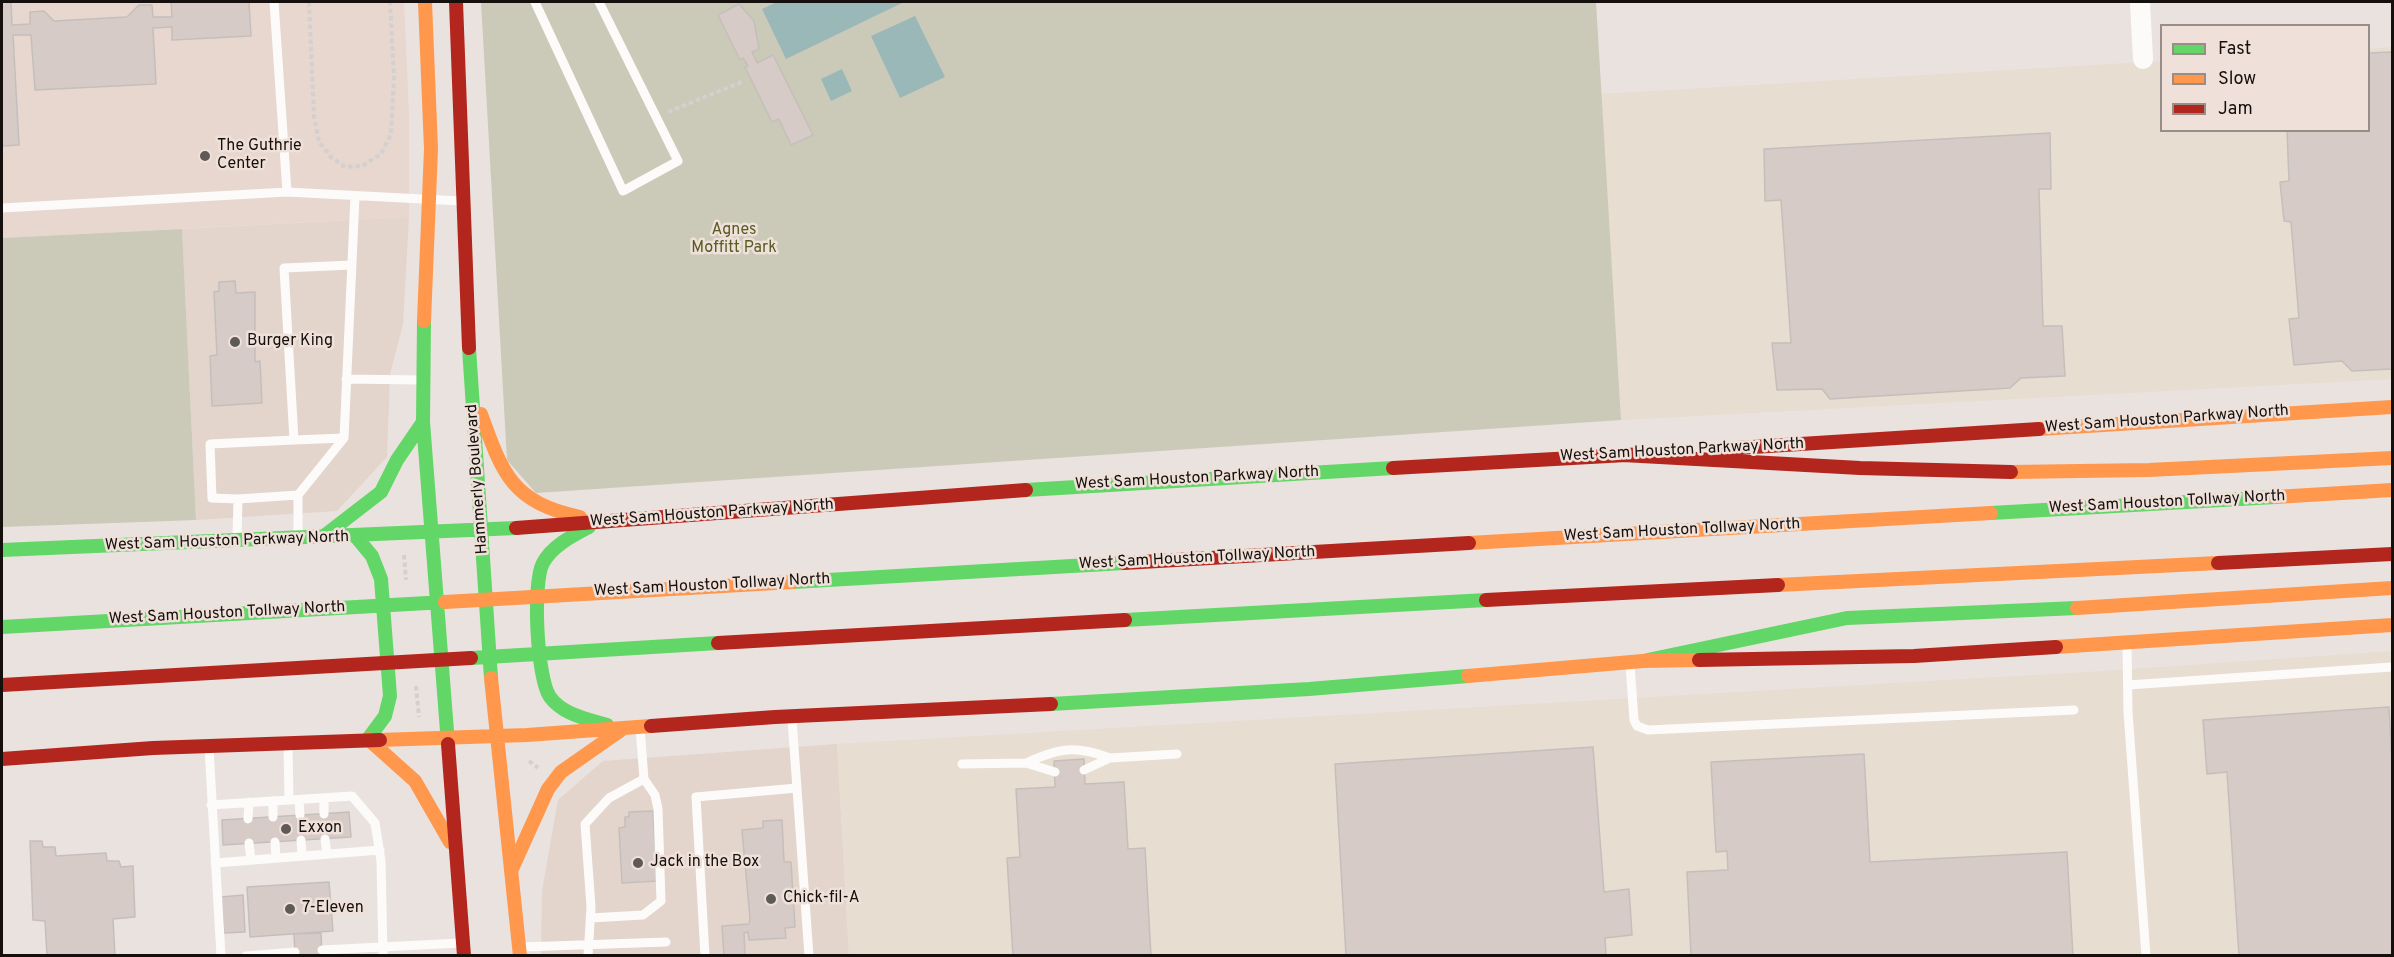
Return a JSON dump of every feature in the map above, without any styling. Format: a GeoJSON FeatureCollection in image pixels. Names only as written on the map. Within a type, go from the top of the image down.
{"type":"FeatureCollection","features":[{"type":"Feature","properties":{"kind":"main road"},"geometry":{"type":"LineString","coordinates":[[425,2],[431,112],[430,200],[422,380],[423,422],[445,737],[463,949]]}},
{"type":"Feature","properties":{"kind":"main road","name":"Hammerly Boulevard"},"geometry":{"type":"LineString","coordinates":[[456,2],[472,389],[481,531],[495,736],[520,952]]}},
{"type":"Feature","properties":{"kind":"main road"},"geometry":{"type":"LineString","coordinates":[[472,389],[503,471],[515,488],[540,506],[598,523]]}},
{"type":"Feature","properties":{"kind":"main road","name":"West Sam Houston Parkway North"},"geometry":{"type":"LineString","coordinates":[[2,550],[324,536],[357,538],[430,532],[481,531],[1099,484],[1623,455],[2392,407]]}},
{"type":"Feature","properties":{"kind":"main road"},"geometry":{"type":"LineString","coordinates":[[324,536],[362,509],[381,492],[397,460],[423,422]]}},
{"type":"Feature","properties":{"kind":"main road"},"geometry":{"type":"LineString","coordinates":[[1623,455],[1862,468],[2003,472],[2195,468],[2392,458]]}},
{"type":"Feature","properties":{"kind":"main road","name":"West Sam Houston Tollway North"},"geometry":{"type":"LineString","coordinates":[[2,627],[2392,490]]}},
{"type":"Feature","properties":{"kind":"main road"},"geometry":{"type":"LineString","coordinates":[[598,523],[561,542],[546,557],[534,581],[543,675],[550,697],[570,712],[621,730]]}},
{"type":"Feature","properties":{"kind":"main road"},"geometry":{"type":"LineString","coordinates":[[357,538],[372,556],[381,579],[390,696],[385,716],[368,739]]}},
{"type":"Feature","properties":{"kind":"main road"},"geometry":{"type":"LineString","coordinates":[[2,685],[1381,605],[2392,554]]}},
{"type":"Feature","properties":{"kind":"main road"},"geometry":{"type":"LineString","coordinates":[[1637,662],[1847,618],[2164,604],[2392,588]]}},
{"type":"Feature","properties":{"kind":"main road"},"geometry":{"type":"LineString","coordinates":[[2,759],[288,742],[621,730],[792,716],[957,710],[1309,689],[1637,662],[1914,656],[2127,644],[2392,625]]}},
{"type":"Feature","properties":{"kind":"main road"},"geometry":{"type":"LineString","coordinates":[[511,870],[548,789],[561,772],[621,730]]}},
{"type":"Feature","properties":{"kind":"main road"},"geometry":{"type":"LineString","coordinates":[[368,739],[407,772],[424,792],[455,852]]}},
{"type":"Feature","properties":{"kind":"street"},"geometry":{"type":"LineString","coordinates":[[2140,2],[2143,59]]}},
{"type":"Feature","properties":{"kind":"lane"},"geometry":{"type":"LineString","coordinates":[[274,2],[287,192]]}},
{"type":"Feature","properties":{"kind":"lane"},"geometry":{"type":"LineString","coordinates":[[535,2],[623,191],[678,161],[599,2]]}},
{"type":"Feature","properties":{"kind":"lane"},"geometry":{"type":"LineString","coordinates":[[2,208],[287,192],[465,202]]}},
{"type":"Feature","properties":{"kind":"lane"},"geometry":{"type":"LineString","coordinates":[[298,537],[298,495],[344,438],[355,196]]}},
{"type":"Feature","properties":{"kind":"lane"},"geometry":{"type":"LineString","coordinates":[[294,440],[284,268],[352,265]]}},
{"type":"Feature","properties":{"kind":"lane"},"geometry":{"type":"LineString","coordinates":[[346,379],[422,380]]}},
{"type":"Feature","properties":{"kind":"lane"},"geometry":{"type":"LineString","coordinates":[[298,495],[238,499],[212,498],[210,444],[344,438]]}},
{"type":"Feature","properties":{"kind":"lane"},"geometry":{"type":"LineString","coordinates":[[237,540],[238,499]]}},
{"type":"Feature","properties":{"kind":"lane"},"geometry":{"type":"LineString","coordinates":[[2127,644],[2146,956]]}},
{"type":"Feature","properties":{"kind":"lane"},"geometry":{"type":"LineString","coordinates":[[1637,662],[1634,720],[1637,726],[1648,730],[2074,710]]}},
{"type":"Feature","properties":{"kind":"lane"},"geometry":{"type":"LineString","coordinates":[[2128,685],[2392,667]]}},
{"type":"Feature","properties":{"kind":"lane"},"geometry":{"type":"LineString","coordinates":[[792,716],[809,956]]}},
{"type":"Feature","properties":{"kind":"lane"},"geometry":{"type":"LineString","coordinates":[[590,918],[643,915],[661,901],[658,809],[655,795],[644,780],[640,728]]}},
{"type":"Feature","properties":{"kind":"lane"},"geometry":{"type":"LineString","coordinates":[[288,742],[289,800]]}},
{"type":"Feature","properties":{"kind":"lane"},"geometry":{"type":"LineString","coordinates":[[208,746],[221,956]]}},
{"type":"Feature","properties":{"kind":"lane"},"geometry":{"type":"LineString","coordinates":[[1026,763],[1054,750],[1085,749],[1110,758]]}},
{"type":"Feature","properties":{"kind":"lane"},"geometry":{"type":"LineString","coordinates":[[1084,770],[1110,758],[1177,754]]}},
{"type":"Feature","properties":{"kind":"lane"},"geometry":{"type":"LineString","coordinates":[[962,764],[1026,763],[1055,772]]}},
{"type":"Feature","properties":{"kind":"lane"},"geometry":{"type":"LineString","coordinates":[[589,951],[590,918],[585,824],[609,798],[644,780]]}},
{"type":"Feature","properties":{"kind":"lane"},"geometry":{"type":"LineString","coordinates":[[705,956],[696,796],[797,788]]}},
{"type":"Feature","properties":{"kind":"lane"},"geometry":{"type":"LineString","coordinates":[[211,805],[352,796],[375,823],[380,850],[383,951]]}},
{"type":"Feature","properties":{"kind":"lane"},"geometry":{"type":"LineString","coordinates":[[324,798],[324,814]]}},
{"type":"Feature","properties":{"kind":"lane"},"geometry":{"type":"LineString","coordinates":[[299,800],[300,815]]}},
{"type":"Feature","properties":{"kind":"lane"},"geometry":{"type":"LineString","coordinates":[[273,801],[273,817]]}},
{"type":"Feature","properties":{"kind":"lane"},"geometry":{"type":"LineString","coordinates":[[248,819],[249,802]]}},
{"type":"Feature","properties":{"kind":"lane"},"geometry":{"type":"LineString","coordinates":[[326,839],[327,854]]}},
{"type":"Feature","properties":{"kind":"lane"},"geometry":{"type":"LineString","coordinates":[[301,840],[302,856]]}},
{"type":"Feature","properties":{"kind":"lane"},"geometry":{"type":"LineString","coordinates":[[275,842],[276,858]]}},
{"type":"Feature","properties":{"kind":"lane"},"geometry":{"type":"LineString","coordinates":[[249,843],[250,860]]}},
{"type":"Feature","properties":{"kind":"lane"},"geometry":{"type":"LineString","coordinates":[[214,862],[380,850]]}},
{"type":"Feature","properties":{"kind":"lane"},"geometry":{"type":"LineString","coordinates":[[520,952],[589,951],[666,942]]}},
{"type":"Feature","properties":{"kind":"lane"},"geometry":{"type":"LineString","coordinates":[[322,950],[463,949]]}},
{"type":"Feature","properties":{"kind":"lane"},"geometry":{"type":"LineString","coordinates":[[246,956],[295,952]]}},
{"type":"Feature","properties":{"kind":"path"},"geometry":{"type":"LineString","coordinates":[[309,2],[314,116],[319,142],[331,157],[345,166],[362,166],[381,154],[391,134],[394,78],[390,2]]}},
{"type":"Feature","properties":{"kind":"path"},"geometry":{"type":"LineString","coordinates":[[656,116],[744,81]]}},
{"type":"Feature","properties":{"kind":"shaded area","name":"The Guthrie Center"},"geometry":{"type":"Polygon","coordinates":[[[2,2],[404,2],[409,113],[409,217],[2,238],[2,2]]]}},
{"type":"Feature","properties":{"kind":"shaded area"},"geometry":{"type":"Polygon","coordinates":[[[2392,47],[2392,379],[1621,420],[1601,94],[2160,61],[2160,132],[2370,132],[2370,49],[2392,47]]]}},
{"type":"Feature","properties":{"kind":"shaded area"},"geometry":{"type":"Polygon","coordinates":[[[409,217],[403,324],[390,374],[387,457],[337,511],[196,520],[182,229],[409,217]]]}},
{"type":"Feature","properties":{"kind":"shaded area"},"geometry":{"type":"Polygon","coordinates":[[[2392,651],[2392,955],[849,955],[837,744],[2103,671],[2392,651]]]}},
{"type":"Feature","properties":{"kind":"shaded area"},"geometry":{"type":"Polygon","coordinates":[[[837,744],[849,955],[541,956],[542,891],[558,800],[603,761],[837,744]]]}},
{"type":"Feature","properties":{"kind":"green space","name":"Agnes Moffitt Park"},"geometry":{"type":"Polygon","coordinates":[[[481,2],[1596,2],[1621,420],[536,493],[507,460],[481,2]]]}},
{"type":"Feature","properties":{"kind":"green space"},"geometry":{"type":"Polygon","coordinates":[[[182,229],[196,520],[2,527],[2,238],[182,229]]]}},
{"type":"Feature","properties":{"kind":"water"},"geometry":{"type":"Polygon","coordinates":[[[777,2],[904,2],[786,59],[762,9],[777,2]]]}},
{"type":"Feature","properties":{"kind":"water"},"geometry":{"type":"Polygon","coordinates":[[[915,16],[945,77],[900,98],[871,36],[915,16]]]}},
{"type":"Feature","properties":{"kind":"water"},"geometry":{"type":"Polygon","coordinates":[[[842,69],[852,91],[831,101],[821,79],[842,69]]]}},
{"type":"Feature","properties":{"kind":"building"},"geometry":{"type":"Polygon","coordinates":[[[2,2],[11,2],[12,25],[30,24],[30,12],[44,11],[54,21],[127,17],[139,5],[152,5],[153,17],[172,17],[171,2],[249,2],[251,36],[172,40],[172,27],[153,28],[156,84],[35,90],[31,35],[13,35],[19,145],[2,146],[2,2]]]}},
{"type":"Feature","properties":{"kind":"building"},"geometry":{"type":"Polygon","coordinates":[[[739,4],[754,21],[759,49],[752,52],[757,63],[773,55],[813,135],[791,145],[779,119],[772,122],[745,67],[748,66],[743,58],[740,60],[718,15],[739,4]]]}},
{"type":"Feature","properties":{"kind":"building"},"geometry":{"type":"Polygon","coordinates":[[[2392,52],[2392,369],[2352,371],[2342,361],[2294,365],[2289,319],[2299,318],[2291,222],[2284,221],[2280,182],[2289,181],[2287,132],[2370,132],[2370,53],[2392,52]]]}},
{"type":"Feature","properties":{"kind":"building"},"geometry":{"type":"Polygon","coordinates":[[[2050,133],[2051,189],[2039,189],[2043,326],[2062,326],[2065,376],[2021,378],[2010,388],[1830,399],[1822,389],[1777,390],[1772,343],[1791,343],[1781,200],[1765,201],[1764,149],[2050,133]]]}},
{"type":"Feature","properties":{"kind":"building","name":"Burger King"},"geometry":{"type":"Polygon","coordinates":[[[235,281],[236,293],[255,292],[255,362],[260,361],[262,403],[212,406],[210,356],[217,355],[214,292],[219,291],[219,282],[235,281]]]}},
{"type":"Feature","properties":{"kind":"building"},"geometry":{"type":"Polygon","coordinates":[[[2389,707],[2392,762],[2392,956],[2239,956],[2227,772],[2207,774],[2203,720],[2389,707]]]}},
{"type":"Feature","properties":{"kind":"building"},"geometry":{"type":"Polygon","coordinates":[[[1593,747],[1604,892],[1629,889],[1632,935],[1605,938],[1606,956],[1346,956],[1335,764],[1593,747]]]}},
{"type":"Feature","properties":{"kind":"building"},"geometry":{"type":"Polygon","coordinates":[[[1864,754],[1870,862],[2067,852],[2073,956],[1691,956],[1687,872],[1728,870],[1727,851],[1716,852],[1711,762],[1864,754]]]}},
{"type":"Feature","properties":{"kind":"building"},"geometry":{"type":"Polygon","coordinates":[[[1084,759],[1085,784],[1124,782],[1128,849],[1145,848],[1151,956],[1013,956],[1007,858],[1020,857],[1016,789],[1055,787],[1054,761],[1084,759]]]}},
{"type":"Feature","properties":{"kind":"building","name":"Jack in the Box"},"geometry":{"type":"Polygon","coordinates":[[[653,811],[657,881],[622,883],[619,828],[625,827],[625,817],[629,817],[629,812],[653,811]]]}},
{"type":"Feature","properties":{"kind":"building","name":"Exxon"},"geometry":{"type":"Polygon","coordinates":[[[349,812],[351,837],[223,845],[222,820],[349,812]]]}},
{"type":"Feature","properties":{"kind":"building","name":"Chick-fil-A"},"geometry":{"type":"Polygon","coordinates":[[[782,820],[784,862],[791,862],[795,927],[785,928],[786,938],[749,940],[748,932],[744,933],[745,956],[724,956],[722,926],[749,924],[750,918],[742,830],[763,828],[763,821],[782,820]]]}},
{"type":"Feature","properties":{"kind":"building"},"geometry":{"type":"Polygon","coordinates":[[[30,841],[42,841],[43,847],[55,847],[56,856],[106,853],[107,861],[119,861],[121,867],[133,866],[135,917],[113,919],[115,956],[47,956],[45,921],[33,920],[30,841]]]}},
{"type":"Feature","properties":{"kind":"building","name":"7-Eleven"},"geometry":{"type":"Polygon","coordinates":[[[329,882],[333,931],[250,937],[247,887],[329,882]]]}},
{"type":"Feature","properties":{"kind":"building"},"geometry":{"type":"Polygon","coordinates":[[[243,895],[245,932],[224,933],[221,897],[243,895]]]}},
{"type":"Feature","properties":{"kind":"building"},"geometry":{"type":"Polygon","coordinates":[[[321,933],[322,956],[295,956],[294,934],[321,933]]]}},
{"type":"Feature","properties":{"kind":"traffic: fast"},"geometry":{"type":"LineString","coordinates":[[424,321],[423,422],[448,744]]}},
{"type":"Feature","properties":{"kind":"traffic: fast"},"geometry":{"type":"LineString","coordinates":[[469,348],[491,678]]}},
{"type":"Feature","properties":{"kind":"traffic: fast"},"geometry":{"type":"LineString","coordinates":[[324,536],[381,492],[397,460],[423,422]]}},
{"type":"Feature","properties":{"kind":"traffic: fast"},"geometry":{"type":"LineString","coordinates":[[1026,490],[1393,468]]}},
{"type":"Feature","properties":{"kind":"traffic: fast"},"geometry":{"type":"LineString","coordinates":[[1991,513],[2275,497]]}},
{"type":"Feature","properties":{"kind":"traffic: fast"},"geometry":{"type":"LineString","coordinates":[[589,527],[557,547],[543,563],[537,609],[539,652],[546,687],[555,703],[576,716],[607,725]]}},
{"type":"Feature","properties":{"kind":"traffic: fast"},"geometry":{"type":"LineString","coordinates":[[2,550],[516,528]]}},
{"type":"Feature","properties":{"kind":"traffic: fast"},"geometry":{"type":"LineString","coordinates":[[357,538],[372,556],[381,579],[390,696],[385,716],[368,739]]}},
{"type":"Feature","properties":{"kind":"traffic: fast"},"geometry":{"type":"LineString","coordinates":[[793,582],[1124,563]]}},
{"type":"Feature","properties":{"kind":"traffic: fast"},"geometry":{"type":"LineString","coordinates":[[1125,620],[1486,600]]}},
{"type":"Feature","properties":{"kind":"traffic: fast"},"geometry":{"type":"LineString","coordinates":[[2,627],[445,602]]}},
{"type":"Feature","properties":{"kind":"traffic: fast"},"geometry":{"type":"LineString","coordinates":[[1643,661],[1847,618],[2077,608]]}},
{"type":"Feature","properties":{"kind":"traffic: fast"},"geometry":{"type":"LineString","coordinates":[[471,658],[718,643]]}},
{"type":"Feature","properties":{"kind":"traffic: fast"},"geometry":{"type":"LineString","coordinates":[[1051,704],[1309,689],[1468,676]]}},
{"type":"Feature","properties":{"kind":"traffic: slow"},"geometry":{"type":"LineString","coordinates":[[424,321],[431,149],[425,2]]}},
{"type":"Feature","properties":{"kind":"traffic: slow"},"geometry":{"type":"LineString","coordinates":[[2039,429],[2392,407]]}},
{"type":"Feature","properties":{"kind":"traffic: slow"},"geometry":{"type":"LineString","coordinates":[[481,414],[496,454],[513,483],[539,503],[580,517]]}},
{"type":"Feature","properties":{"kind":"traffic: slow"},"geometry":{"type":"LineString","coordinates":[[2011,472],[2149,470],[2392,458]]}},
{"type":"Feature","properties":{"kind":"traffic: slow"},"geometry":{"type":"LineString","coordinates":[[2275,497],[2392,490]]}},
{"type":"Feature","properties":{"kind":"traffic: slow"},"geometry":{"type":"LineString","coordinates":[[1469,543],[1991,513]]}},
{"type":"Feature","properties":{"kind":"traffic: slow"},"geometry":{"type":"LineString","coordinates":[[1778,585],[2218,563]]}},
{"type":"Feature","properties":{"kind":"traffic: slow"},"geometry":{"type":"LineString","coordinates":[[445,602],[793,582]]}},
{"type":"Feature","properties":{"kind":"traffic: slow"},"geometry":{"type":"LineString","coordinates":[[2077,608],[2392,588]]}},
{"type":"Feature","properties":{"kind":"traffic: slow"},"geometry":{"type":"LineString","coordinates":[[2056,647],[2392,625]]}},
{"type":"Feature","properties":{"kind":"traffic: slow"},"geometry":{"type":"LineString","coordinates":[[1468,676],[1643,661],[1699,660]]}},
{"type":"Feature","properties":{"kind":"traffic: slow"},"geometry":{"type":"LineString","coordinates":[[491,678],[520,956]]}},
{"type":"Feature","properties":{"kind":"traffic: slow"},"geometry":{"type":"LineString","coordinates":[[380,740],[527,735],[651,726]]}},
{"type":"Feature","properties":{"kind":"traffic: slow"},"geometry":{"type":"LineString","coordinates":[[511,871],[548,789],[561,772],[621,730]]}},
{"type":"Feature","properties":{"kind":"traffic: slow"},"geometry":{"type":"LineString","coordinates":[[368,739],[415,781],[450,842]]}},
{"type":"Feature","properties":{"kind":"traffic: jam"},"geometry":{"type":"LineString","coordinates":[[456,2],[469,348]]}},
{"type":"Feature","properties":{"kind":"traffic: jam"},"geometry":{"type":"LineString","coordinates":[[1721,449],[2039,429]]}},
{"type":"Feature","properties":{"kind":"traffic: jam"},"geometry":{"type":"LineString","coordinates":[[1393,468],[1644,454]]}},
{"type":"Feature","properties":{"kind":"traffic: jam"},"geometry":{"type":"LineString","coordinates":[[1623,455],[1860,468],[2011,472]]}},
{"type":"Feature","properties":{"kind":"traffic: jam"},"geometry":{"type":"LineString","coordinates":[[516,528],[1026,490]]}},
{"type":"Feature","properties":{"kind":"traffic: jam"},"geometry":{"type":"LineString","coordinates":[[1124,563],[1469,543]]}},
{"type":"Feature","properties":{"kind":"traffic: jam"},"geometry":{"type":"LineString","coordinates":[[2218,563],[2392,554]]}},
{"type":"Feature","properties":{"kind":"traffic: jam"},"geometry":{"type":"LineString","coordinates":[[1486,600],[1778,585]]}},
{"type":"Feature","properties":{"kind":"traffic: jam"},"geometry":{"type":"LineString","coordinates":[[718,643],[1125,620]]}},
{"type":"Feature","properties":{"kind":"traffic: jam"},"geometry":{"type":"LineString","coordinates":[[1699,660],[1914,656],[2056,647]]}},
{"type":"Feature","properties":{"kind":"traffic: jam"},"geometry":{"type":"LineString","coordinates":[[2,685],[471,658]]}},
{"type":"Feature","properties":{"kind":"traffic: jam"},"geometry":{"type":"LineString","coordinates":[[651,726],[775,717],[1051,704]]}},
{"type":"Feature","properties":{"kind":"traffic: jam"},"geometry":{"type":"LineString","coordinates":[[2,759],[153,748],[380,740]]}},
{"type":"Feature","properties":{"kind":"traffic: jam"},"geometry":{"type":"LineString","coordinates":[[448,744],[464,956]]}},
{"type":"Feature","properties":{"kind":"place","name":"The Guthrie Center"},"geometry":{"type":"Point","coordinates":[205,156]}},
{"type":"Feature","properties":{"kind":"place","name":"Burger King"},"geometry":{"type":"Point","coordinates":[235,342]}},
{"type":"Feature","properties":{"kind":"place","name":"Exxon"},"geometry":{"type":"Point","coordinates":[286,829]}},
{"type":"Feature","properties":{"kind":"place","name":"Jack in the Box"},"geometry":{"type":"Point","coordinates":[638,863]}},
{"type":"Feature","properties":{"kind":"place","name":"Chick-fil-A"},"geometry":{"type":"Point","coordinates":[771,899]}},
{"type":"Feature","properties":{"kind":"place","name":"7-Eleven"},"geometry":{"type":"Point","coordinates":[290,909]}}]}
